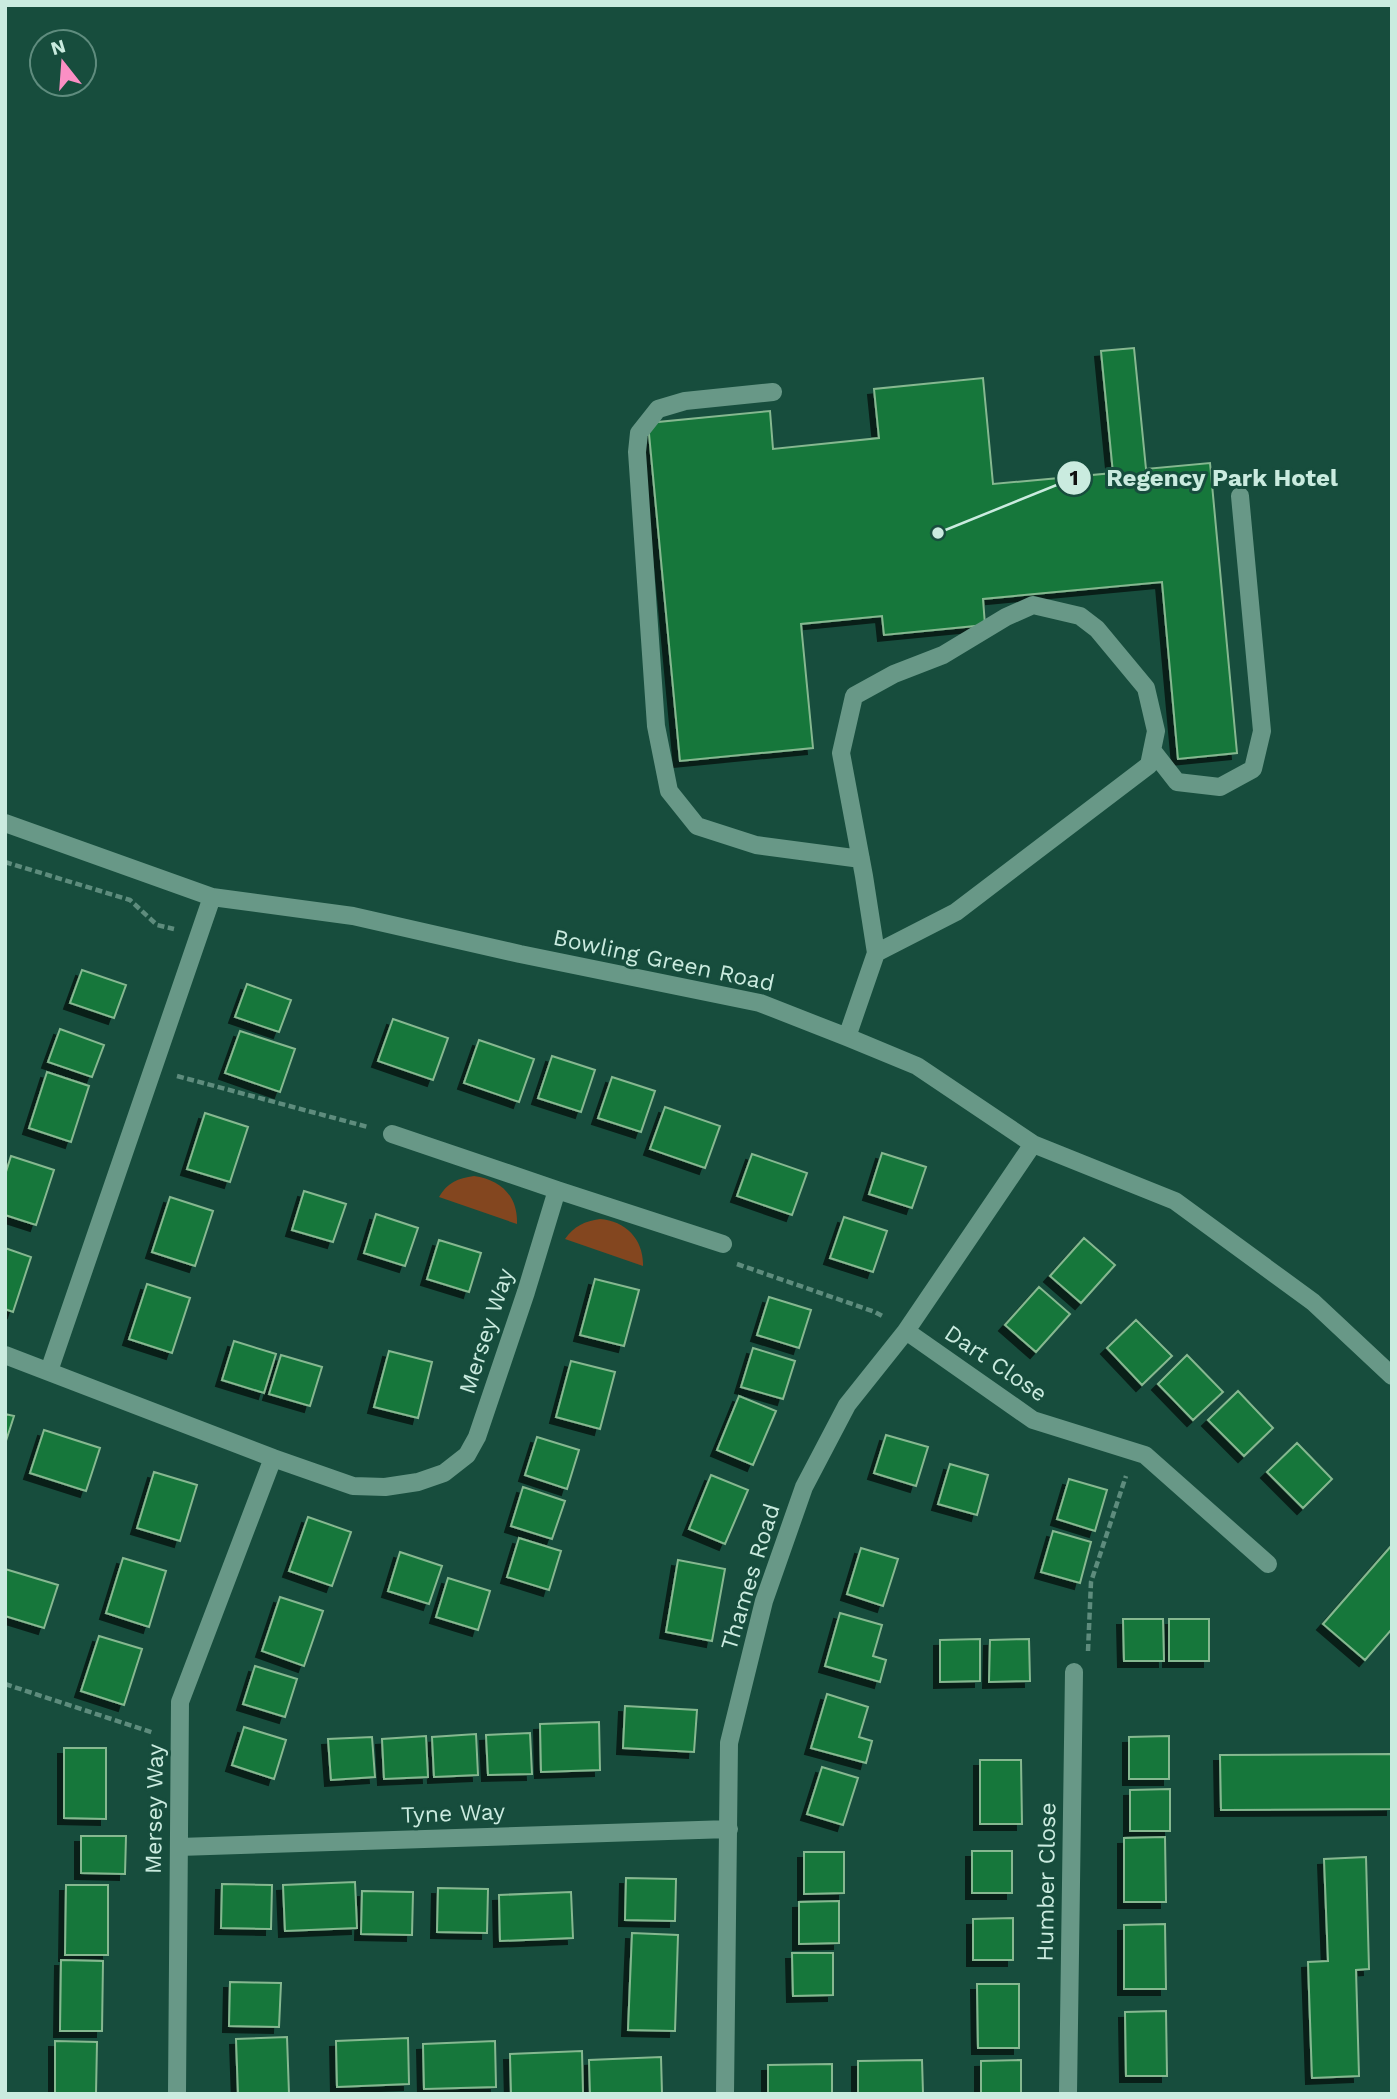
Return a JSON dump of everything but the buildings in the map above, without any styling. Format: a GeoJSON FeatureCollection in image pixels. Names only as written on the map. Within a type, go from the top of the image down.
{"type":"FeatureCollection","features":[{"type":"Feature","properties":{"kind":"street"},"geometry":{"type":"LineString","coordinates":[[773,392],[676,403],[657,409],[639,433],[637,452],[657,740],[669,791],[697,826],[757,845],[861,859]]}},
{"type":"Feature","properties":{"kind":"street"},"geometry":{"type":"LineString","coordinates":[[1152,750],[1177,782],[1220,787],[1253,769],[1262,730],[1240,496]]}},
{"type":"Feature","properties":{"kind":"street"},"geometry":{"type":"LineString","coordinates":[[847,1037],[876,953],[841,753],[854,696],[894,674],[943,655],[1033,605],[1080,616],[1097,629],[1146,688],[1156,731],[1149,765],[956,912],[876,953]]}},
{"type":"Feature","properties":{"kind":"street","name":"Bowling Green Road"},"geometry":{"type":"LineString","coordinates":[[5,823],[212,897],[353,916],[520,954],[760,1003],[847,1037],[918,1066],[1033,1144],[1175,1201],[1313,1302],[1392,1376]]}},
{"type":"Feature","properties":{"kind":"street"},"geometry":{"type":"LineString","coordinates":[[49,1371],[212,897]]}},
{"type":"Feature","properties":{"kind":"street"},"geometry":{"type":"LineString","coordinates":[[392,1134],[723,1244]]}},
{"type":"Feature","properties":{"kind":"street","name":"Thames Road"},"geometry":{"type":"LineString","coordinates":[[725,2094],[729,1743],[764,1601],[804,1487],[847,1405],[906,1331],[1033,1144]]}},
{"type":"Feature","properties":{"kind":"street","name":"Mersey Way"},"geometry":{"type":"LineString","coordinates":[[5,1355],[272,1458],[353,1486],[385,1487],[418,1482],[444,1473],[467,1455],[477,1437],[557,1190]]}},
{"type":"Feature","properties":{"kind":"street","name":"Dart Close"},"geometry":{"type":"LineString","coordinates":[[906,1331],[1033,1420],[1145,1455],[1268,1564]]}},
{"type":"Feature","properties":{"kind":"street","name":"Mersey Way"},"geometry":{"type":"LineString","coordinates":[[177,2094],[180,1702],[272,1458]]}},
{"type":"Feature","properties":{"kind":"street","name":"Humber Close"},"geometry":{"type":"LineString","coordinates":[[1068,2094],[1074,1672]]}},
{"type":"Feature","properties":{"kind":"street","name":"Tyne Way"},"geometry":{"type":"LineString","coordinates":[[178,1847],[729,1829]]}},
{"type":"Feature","properties":{"kind":"path"},"geometry":{"type":"LineString","coordinates":[[5,862],[130,900],[157,925],[198,936]]}},
{"type":"Feature","properties":{"kind":"path"},"geometry":{"type":"LineString","coordinates":[[153,1069],[392,1134]]}},
{"type":"Feature","properties":{"kind":"path"},"geometry":{"type":"LineString","coordinates":[[723,1244],[726,1260],[875,1312],[906,1331]]}},
{"type":"Feature","properties":{"kind":"path"},"geometry":{"type":"LineString","coordinates":[[1074,1672],[1088,1652],[1091,1582],[1133,1452]]}},
{"type":"Feature","properties":{"kind":"path"},"geometry":{"type":"LineString","coordinates":[[5,1684],[180,1741]]}},
{"type":"Feature","properties":{"kind":"shaded area"},"geometry":{"type":"Polygon","coordinates":[[[474,1176],[492,1181],[506,1191],[517,1214],[517,1224],[439,1197],[453,1182],[474,1176]]]}},
{"type":"Feature","properties":{"kind":"shaded area"},"geometry":{"type":"Polygon","coordinates":[[[600,1219],[618,1224],[632,1233],[643,1257],[643,1266],[565,1239],[580,1225],[600,1219]]]}},
{"type":"Feature","properties":{"kind":"place","name":"Regency Park Hotel"},"geometry":{"type":"Point","coordinates":[938,533]}}]}
